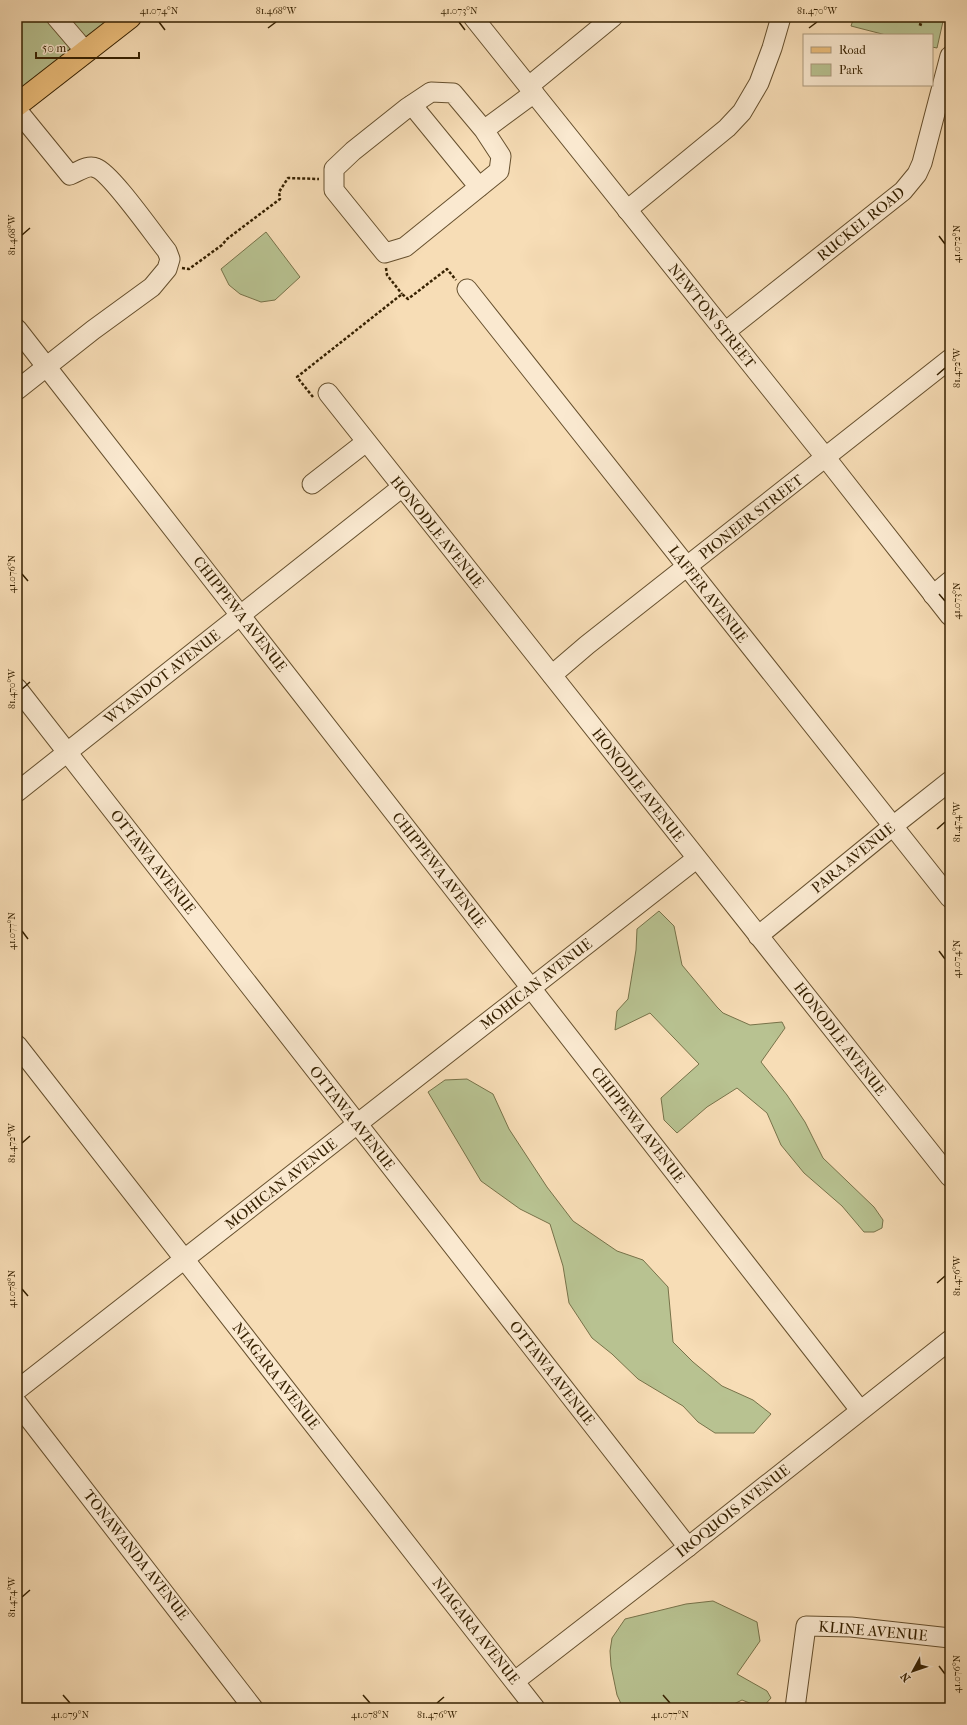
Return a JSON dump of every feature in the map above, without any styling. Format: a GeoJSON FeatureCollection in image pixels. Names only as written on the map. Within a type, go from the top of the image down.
{"type":"FeatureCollection","features":[{"type":"Feature","properties":{"kind":"main road"},"geometry":{"type":"LineString","coordinates":[[17,106],[130,17]]}},
{"type":"Feature","properties":{"kind":"street"},"geometry":{"type":"LineString","coordinates":[[56,17],[86,52]]}},
{"type":"Feature","properties":{"kind":"street","name":"NEWTON STREET"},"geometry":{"type":"LineString","coordinates":[[473,17],[826,458],[950,616]]}},
{"type":"Feature","properties":{"kind":"street"},"geometry":{"type":"LineString","coordinates":[[484,130],[613,17]]}},
{"type":"Feature","properties":{"kind":"street"},"geometry":{"type":"LineString","coordinates":[[627,210],[727,128],[742,112],[759,83],[772,48],[781,17]]}},
{"type":"Feature","properties":{"kind":"street","name":"RUCKEL ROAD"},"geometry":{"type":"LineString","coordinates":[[725,332],[903,191],[911,183],[922,163],[950,56]]}},
{"type":"Feature","properties":{"kind":"street"},"geometry":{"type":"LineString","coordinates":[[431,92],[453,93],[484,130],[501,156],[499,171],[405,247],[385,253],[334,190],[334,169],[353,151],[412,105],[431,92]]}},
{"type":"Feature","properties":{"kind":"street"},"geometry":{"type":"LineString","coordinates":[[412,105],[479,187]]}},
{"type":"Feature","properties":{"kind":"street"},"geometry":{"type":"LineString","coordinates":[[17,110],[70,175],[87,167],[92,167],[109,177],[167,251],[170,259],[167,269],[152,287],[93,330],[17,390]]}},
{"type":"Feature","properties":{"kind":"street","name":"LAFFER AVENUE"},"geometry":{"type":"LineString","coordinates":[[462,285],[950,898]]}},
{"type":"Feature","properties":{"kind":"street","name":"CHIPPEWA AVENUE"},"geometry":{"type":"LineString","coordinates":[[17,330],[241,615],[860,1410]]}},
{"type":"Feature","properties":{"kind":"street","name":"PIONEER STREET"},"geometry":{"type":"LineString","coordinates":[[552,675],[950,359]]}},
{"type":"Feature","properties":{"kind":"street","name":"HONODLE AVENUE"},"geometry":{"type":"LineString","coordinates":[[320,395],[366,442],[401,488],[552,675],[696,859],[950,1177]]}},
{"type":"Feature","properties":{"kind":"street"},"geometry":{"type":"LineString","coordinates":[[312,484],[366,442]]}},
{"type":"Feature","properties":{"kind":"street","name":"WYANDOT AVENUE"},"geometry":{"type":"LineString","coordinates":[[17,792],[401,488]]}},
{"type":"Feature","properties":{"kind":"street"},"geometry":{"type":"LineString","coordinates":[[933,595],[950,581]]}},
{"type":"Feature","properties":{"kind":"street","name":"OTTAWA AVENUE"},"geometry":{"type":"LineString","coordinates":[[17,688],[688,1547]]}},
{"type":"Feature","properties":{"kind":"street","name":"PARA AVENUE"},"geometry":{"type":"LineString","coordinates":[[758,936],[893,826],[950,782]]}},
{"type":"Feature","properties":{"kind":"street","name":"MOHICAN AVENUE"},"geometry":{"type":"LineString","coordinates":[[17,1390],[696,859]]}},
{"type":"Feature","properties":{"kind":"street","name":"NIAGARA AVENUE"},"geometry":{"type":"LineString","coordinates":[[17,1045],[535,1708]]}},
{"type":"Feature","properties":{"kind":"street","name":"IROQUOIS AVENUE"},"geometry":{"type":"LineString","coordinates":[[515,1681],[688,1547],[950,1340]]}},
{"type":"Feature","properties":{"kind":"street","name":"TONAWANDA AVENUE"},"geometry":{"type":"LineString","coordinates":[[17,1403],[253,1708]]}},
{"type":"Feature","properties":{"kind":"street","name":"KLINE AVENUE"},"geometry":{"type":"LineString","coordinates":[[795,1708],[806,1626],[851,1627],[950,1638]]}},
{"type":"Feature","properties":{"kind":"path"},"geometry":{"type":"LineString","coordinates":[[168,265],[189,269],[217,249],[227,239],[280,199],[279,192],[288,178],[334,179]]}},
{"type":"Feature","properties":{"kind":"path"},"geometry":{"type":"LineString","coordinates":[[393,283],[408,299],[447,269],[462,285]]}},
{"type":"Feature","properties":{"kind":"path"},"geometry":{"type":"LineString","coordinates":[[320,395],[297,377],[402,294]]}},
{"type":"Feature","properties":{"kind":"green space"},"geometry":{"type":"Polygon","coordinates":[[[17,17],[117,17],[17,96],[17,17]]]}},
{"type":"Feature","properties":{"kind":"green space"},"geometry":{"type":"Polygon","coordinates":[[[854,17],[944,17],[937,48],[933,47],[933,34],[882,34],[851,26],[854,17]]]}},
{"type":"Feature","properties":{"kind":"green space"},"geometry":{"type":"Polygon","coordinates":[[[266,232],[300,277],[275,300],[261,302],[240,294],[229,285],[221,269],[266,232]]]}},
{"type":"Feature","properties":{"kind":"green space"},"geometry":{"type":"Polygon","coordinates":[[[659,911],[674,926],[682,965],[723,1013],[750,1025],[782,1022],[785,1028],[761,1062],[787,1095],[805,1122],[823,1158],[874,1207],[883,1220],[882,1228],[874,1232],[864,1232],[842,1206],[804,1173],[781,1145],[767,1113],[737,1088],[707,1107],[677,1133],[664,1120],[661,1098],[699,1064],[650,1013],[615,1030],[617,1011],[628,999],[636,950],[637,929],[659,911]]]}},
{"type":"Feature","properties":{"kind":"green space"},"geometry":{"type":"Polygon","coordinates":[[[467,1079],[493,1094],[509,1129],[547,1187],[573,1221],[617,1251],[643,1260],[668,1287],[673,1342],[693,1362],[722,1386],[753,1400],[771,1414],[754,1433],[715,1433],[698,1422],[683,1406],[638,1379],[612,1354],[592,1338],[569,1303],[563,1266],[550,1224],[520,1209],[481,1181],[428,1092],[445,1080],[467,1079]]]}},
{"type":"Feature","properties":{"kind":"green space"},"geometry":{"type":"Polygon","coordinates":[[[713,1601],[757,1622],[760,1641],[737,1674],[767,1691],[771,1698],[762,1708],[742,1700],[726,1708],[623,1708],[617,1695],[611,1666],[610,1651],[612,1638],[625,1619],[686,1604],[713,1601]]]}}]}
